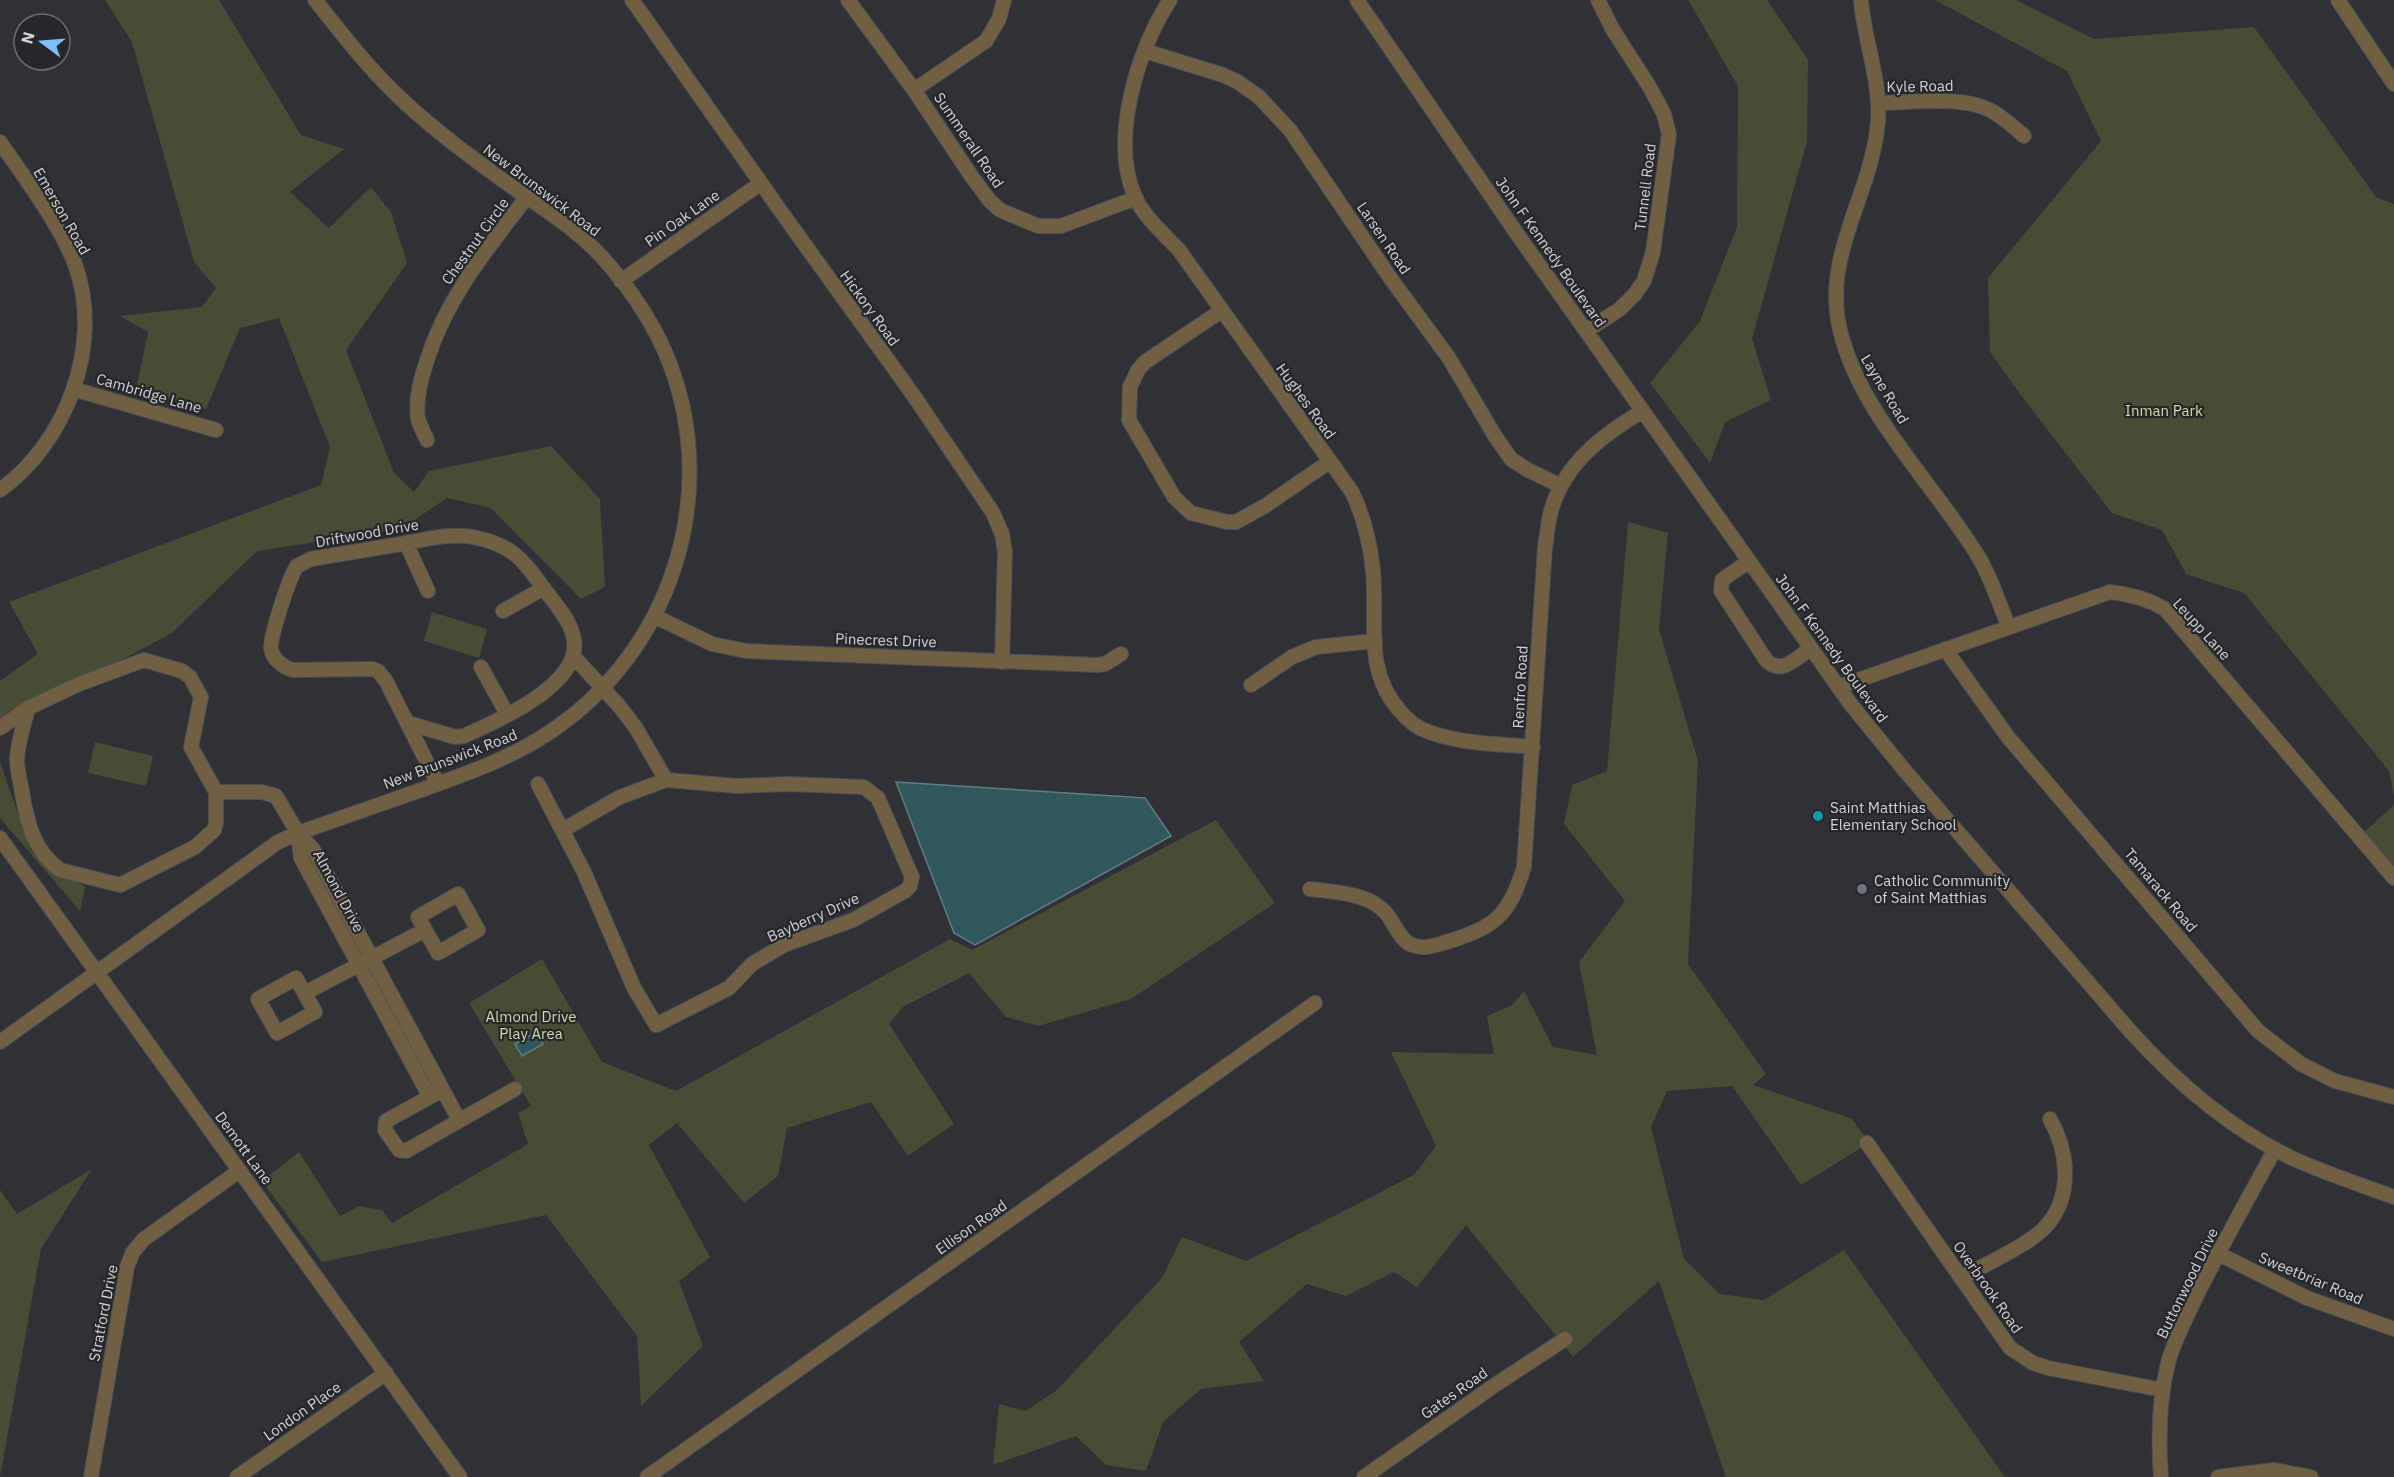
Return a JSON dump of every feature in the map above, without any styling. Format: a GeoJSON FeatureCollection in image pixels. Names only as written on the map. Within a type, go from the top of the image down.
{"type":"FeatureCollection","features":[{"type":"Feature","properties":{"kind":"street","name":"New Brunswick Road"},"geometry":{"type":"LineString","coordinates":[[0,1042],[278,842],[297,833],[438,784],[530,745],[561,724],[602,689],[629,659],[654,616],[669,583],[685,531],[690,496],[683,411],[669,362],[641,308],[600,255],[570,229],[496,176],[408,105],[352,47],[315,0]]}},
{"type":"Feature","properties":{"kind":"street","name":"Hickory Road"},"geometry":{"type":"LineString","coordinates":[[633,0],[914,396],[993,513],[1002,534],[1005,552],[1002,662]]}},
{"type":"Feature","properties":{"kind":"street","name":"Summerall Road"},"geometry":{"type":"LineString","coordinates":[[848,0],[914,90],[990,201],[1012,216],[1038,226],[1060,226],[1136,198]]}},
{"type":"Feature","properties":{"kind":"street"},"geometry":{"type":"LineString","coordinates":[[914,90],[986,42],[999,19],[1004,0]]}},
{"type":"Feature","properties":{"kind":"street","name":"Hughes Road"},"geometry":{"type":"LineString","coordinates":[[1170,0],[1152,31],[1145,51],[1134,86],[1124,143],[1126,166],[1136,198],[1154,223],[1179,250],[1352,492],[1364,518],[1373,571],[1378,675],[1384,689],[1410,722],[1430,732],[1470,741],[1533,747]]}},
{"type":"Feature","properties":{"kind":"street","name":"John F Kennedy Boulevard"},"geometry":{"type":"LineString","coordinates":[[1358,0],[1586,331],[1810,648],[1906,772],[2155,1057],[2200,1099],[2223,1118],[2275,1149],[2319,1170],[2394,1197]]}},
{"type":"Feature","properties":{"kind":"street","name":"Tunnell Road"},"geometry":{"type":"LineString","coordinates":[[1586,331],[1620,309],[1644,281],[1653,252],[1668,134],[1664,114],[1613,30],[1598,0]]}},
{"type":"Feature","properties":{"kind":"street","name":"Layne Road"},"geometry":{"type":"LineString","coordinates":[[1861,0],[1878,103],[1878,122],[1872,158],[1840,260],[1836,302],[1838,319],[1847,356],[1855,375],[1882,420],[1979,557],[2009,627]]}},
{"type":"Feature","properties":{"kind":"street"},"geometry":{"type":"LineString","coordinates":[[2338,0],[2394,84]]}},
{"type":"Feature","properties":{"kind":"street","name":"Larsen Road"},"geometry":{"type":"LineString","coordinates":[[1145,51],[1223,75],[1238,82],[1259,97],[1290,130],[1391,279],[1449,358],[1511,459],[1561,486]]}},
{"type":"Feature","properties":{"kind":"street","name":"Kyle Road"},"geometry":{"type":"LineString","coordinates":[[1878,103],[1973,104],[2006,120],[2024,136]]}},
{"type":"Feature","properties":{"kind":"street","name":"Emerson Road"},"geometry":{"type":"LineString","coordinates":[[0,142],[60,235],[80,279],[84,314],[83,340],[73,389],[51,438],[9,484],[0,490]]}},
{"type":"Feature","properties":{"kind":"street","name":"Pin Oak Lane"},"geometry":{"type":"LineString","coordinates":[[621,281],[761,183]]}},
{"type":"Feature","properties":{"kind":"street","name":"Chestnut Circle"},"geometry":{"type":"LineString","coordinates":[[427,440],[418,421],[419,391],[443,316],[464,280],[527,198]]}},
{"type":"Feature","properties":{"kind":"street"},"geometry":{"type":"LineString","coordinates":[[1221,310],[1144,362],[1130,387],[1129,420],[1174,497],[1191,513],[1236,522],[1265,506],[1329,462]]}},
{"type":"Feature","properties":{"kind":"street","name":"Cambridge Lane"},"geometry":{"type":"LineString","coordinates":[[73,389],[216,430]]}},
{"type":"Feature","properties":{"kind":"street","name":"Renfro Road"},"geometry":{"type":"LineString","coordinates":[[1310,888],[1345,893],[1378,906],[1385,912],[1407,943],[1426,947],[1468,935],[1488,926],[1504,912],[1517,891],[1524,867],[1545,547],[1552,510],[1561,486],[1588,450],[1643,411]]}},
{"type":"Feature","properties":{"kind":"street","name":"Driftwood Drive"},"geometry":{"type":"LineString","coordinates":[[438,784],[386,681],[378,671],[372,669],[288,669],[276,660],[271,647],[284,597],[297,566],[311,560],[457,535],[499,544],[517,554],[544,588],[573,635],[573,656]]}},
{"type":"Feature","properties":{"kind":"street"},"geometry":{"type":"LineString","coordinates":[[406,543],[428,591]]}},
{"type":"Feature","properties":{"kind":"street"},"geometry":{"type":"LineString","coordinates":[[1749,561],[1722,580],[1721,591],[1766,660],[1776,668],[1782,668],[1810,648]]}},
{"type":"Feature","properties":{"kind":"street"},"geometry":{"type":"LineString","coordinates":[[503,611],[544,588]]}},
{"type":"Feature","properties":{"kind":"street","name":"Leupp Lane"},"geometry":{"type":"LineString","coordinates":[[1838,687],[2110,592],[2153,602],[2165,609],[2394,878]]}},
{"type":"Feature","properties":{"kind":"street","name":"Pinecrest Drive"},"geometry":{"type":"LineString","coordinates":[[654,616],[712,644],[746,651],[1098,665],[1105,664],[1121,654]]}},
{"type":"Feature","properties":{"kind":"street"},"geometry":{"type":"LineString","coordinates":[[1251,685],[1292,657],[1316,647],[1375,641]]}},
{"type":"Feature","properties":{"kind":"street","name":"Tamarack Road"},"geometry":{"type":"LineString","coordinates":[[1945,649],[2008,737],[2258,1032],[2301,1064],[2335,1081],[2394,1097]]}},
{"type":"Feature","properties":{"kind":"street"},"geometry":{"type":"LineString","coordinates":[[408,723],[460,737],[549,690],[573,656],[621,707],[666,780]]}},
{"type":"Feature","properties":{"kind":"street"},"geometry":{"type":"LineString","coordinates":[[0,728],[28,708],[132,663],[144,660],[176,668],[190,677],[201,697],[191,747],[216,792],[216,823],[208,836],[195,847],[127,884],[113,885],[60,870],[34,840],[28,827],[17,756],[28,708]]}},
{"type":"Feature","properties":{"kind":"street"},"geometry":{"type":"LineString","coordinates":[[481,667],[507,714]]}},
{"type":"Feature","properties":{"kind":"street","name":"Bayberry Drive"},"geometry":{"type":"LineString","coordinates":[[666,780],[737,786],[788,784],[864,787],[878,798],[912,877],[910,886],[905,891],[853,920],[784,945],[752,964],[729,988],[656,1025],[634,988],[584,872],[563,830],[620,797],[666,780]]}},
{"type":"Feature","properties":{"kind":"street"},"geometry":{"type":"LineString","coordinates":[[538,784],[563,830]]}},
{"type":"Feature","properties":{"kind":"street","name":"Almond Drive"},"geometry":{"type":"LineString","coordinates":[[216,792],[262,792],[276,796],[297,833],[313,849],[430,1097]]}},
{"type":"Feature","properties":{"kind":"street","name":"Demott Lane"},"geometry":{"type":"LineString","coordinates":[[0,838],[98,971],[460,1477]]}},
{"type":"Feature","properties":{"kind":"street"},"geometry":{"type":"LineString","coordinates":[[458,894],[478,930],[438,953],[425,930],[418,917],[458,894]]}},
{"type":"Feature","properties":{"kind":"street"},"geometry":{"type":"LineString","coordinates":[[305,993],[425,930]]}},
{"type":"Feature","properties":{"kind":"street","name":"Almond Drive"},"geometry":{"type":"LineString","coordinates":[[366,962],[443,1089],[459,1120]]}},
{"type":"Feature","properties":{"kind":"street","name":"Ellison Road"},"geometry":{"type":"LineString","coordinates":[[647,1477],[1315,1003]]}},
{"type":"Feature","properties":{"kind":"street"},"geometry":{"type":"LineString","coordinates":[[443,1089],[386,1121],[385,1130],[395,1148],[402,1152],[406,1151],[515,1089]]}},
{"type":"Feature","properties":{"kind":"street"},"geometry":{"type":"LineString","coordinates":[[1961,1278],[2032,1239],[2050,1221],[2060,1205],[2066,1169],[2059,1136],[2050,1119]]}},
{"type":"Feature","properties":{"kind":"street","name":"Overbrook Road"},"geometry":{"type":"LineString","coordinates":[[1867,1143],[2010,1348],[2026,1360],[2048,1368],[2163,1390]]}},
{"type":"Feature","properties":{"kind":"street","name":"Buttonwood Drive"},"geometry":{"type":"LineString","coordinates":[[2161,1477],[2158,1450],[2163,1390],[2177,1338],[2217,1253],[2275,1149]]}},
{"type":"Feature","properties":{"kind":"street","name":"Stratford Drive"},"geometry":{"type":"LineString","coordinates":[[91,1477],[127,1268],[133,1252],[144,1239],[239,1171]]}},
{"type":"Feature","properties":{"kind":"street","name":"Sweetbriar Road"},"geometry":{"type":"LineString","coordinates":[[2217,1253],[2290,1290],[2394,1329]]}},
{"type":"Feature","properties":{"kind":"street","name":"Gates Road"},"geometry":{"type":"LineString","coordinates":[[1364,1477],[1495,1384],[1565,1339]]}},
{"type":"Feature","properties":{"kind":"street","name":"London Place"},"geometry":{"type":"LineString","coordinates":[[237,1477],[386,1373]]}},
{"type":"Feature","properties":{"kind":"street"},"geometry":{"type":"LineString","coordinates":[[2218,1477],[2274,1470],[2311,1477]]}},
{"type":"Feature","properties":{"kind":"green space"},"geometry":{"type":"Polygon","coordinates":[[[105,0],[219,0],[301,135],[344,149],[290,192],[329,228],[371,187],[391,212],[407,263],[346,350],[394,473],[414,492],[429,471],[551,446],[600,499],[605,587],[581,599],[491,508],[447,498],[401,529],[257,551],[172,633],[0,725],[0,681],[38,654],[9,602],[321,485],[330,447],[279,318],[240,328],[206,409],[136,389],[148,332],[120,316],[202,307],[216,288],[194,262],[132,42],[105,0]]]}},
{"type":"Feature","properties":{"kind":"green space"},"geometry":{"type":"Polygon","coordinates":[[[1688,0],[1767,0],[1808,60],[1807,141],[1752,339],[1771,400],[1725,422],[1710,463],[1650,383],[1700,321],[1737,227],[1738,86],[1688,0]]]}},
{"type":"Feature","properties":{"kind":"green space","name":"Inman Park"},"geometry":{"type":"Polygon","coordinates":[[[1935,0],[2016,0],[2094,39],[2254,27],[2376,197],[2394,204],[2394,797],[2389,771],[2244,593],[2186,574],[2162,530],[2112,513],[1990,352],[1988,278],[2101,141],[2067,71],[1935,0]]]}},
{"type":"Feature","properties":{"kind":"green space"},"geometry":{"type":"Polygon","coordinates":[[[1628,522],[1668,533],[1659,629],[1698,761],[1688,964],[1766,1074],[1753,1085],[1852,1119],[1869,1143],[1801,1185],[1732,1086],[1667,1091],[1651,1127],[1684,1259],[1720,1294],[1764,1300],[1844,1250],[2005,1477],[1726,1477],[1659,1281],[1573,1357],[1466,1225],[1417,1287],[1394,1272],[1346,1296],[1307,1284],[1239,1342],[1264,1381],[1201,1389],[1163,1422],[1146,1471],[1106,1465],[1076,1436],[993,1465],[999,1404],[1026,1411],[1057,1390],[1162,1278],[1182,1237],[1246,1261],[1414,1175],[1436,1146],[1391,1052],[1494,1054],[1487,1016],[1512,1005],[1524,991],[1553,1047],[1597,1055],[1579,962],[1625,901],[1564,824],[1572,785],[1607,771],[1628,522]]]}},
{"type":"Feature","properties":{"kind":"green space"},"geometry":{"type":"Polygon","coordinates":[[[432,612],[487,629],[479,658],[424,641],[432,612]]]}},
{"type":"Feature","properties":{"kind":"green space"},"geometry":{"type":"Polygon","coordinates":[[[95,742],[153,756],[146,786],[88,773],[95,742]]]}},
{"type":"Feature","properties":{"kind":"green space"},"geometry":{"type":"Polygon","coordinates":[[[0,762],[31,851],[85,887],[80,911],[0,818],[0,762]]]}},
{"type":"Feature","properties":{"kind":"green space"},"geometry":{"type":"Polygon","coordinates":[[[2394,805],[2394,871],[2363,833],[2394,805]]]}},
{"type":"Feature","properties":{"kind":"green space","name":"Almond Drive Play Area"},"geometry":{"type":"Polygon","coordinates":[[[1216,820],[1275,903],[1131,999],[1038,1026],[1006,1017],[969,973],[903,1007],[889,1024],[954,1124],[908,1156],[871,1102],[787,1128],[778,1176],[744,1203],[677,1123],[649,1145],[710,1257],[679,1281],[703,1346],[641,1406],[637,1336],[546,1215],[322,1262],[262,1181],[299,1152],[340,1216],[359,1206],[382,1210],[392,1223],[528,1144],[518,1113],[531,1106],[469,1003],[542,959],[602,1062],[676,1091],[950,939],[972,950],[1216,820]]]}},
{"type":"Feature","properties":{"kind":"green space"},"geometry":{"type":"Polygon","coordinates":[[[92,1169],[41,1249],[0,1477],[0,1190],[17,1214],[92,1169]]]}},
{"type":"Feature","properties":{"kind":"water"},"geometry":{"type":"Polygon","coordinates":[[[896,782],[1145,798],[1171,836],[975,945],[954,933],[896,782]]]}},
{"type":"Feature","properties":{"kind":"water"},"geometry":{"type":"Polygon","coordinates":[[[536,1032],[543,1044],[522,1056],[515,1044],[536,1032]]]}},
{"type":"Feature","properties":{"kind":"place","name":"Saint Matthias Elementary School"},"geometry":{"type":"Point","coordinates":[1818,816]}},
{"type":"Feature","properties":{"kind":"place","name":"Catholic Community of Saint Matthias"},"geometry":{"type":"Point","coordinates":[1862,889]}}]}
